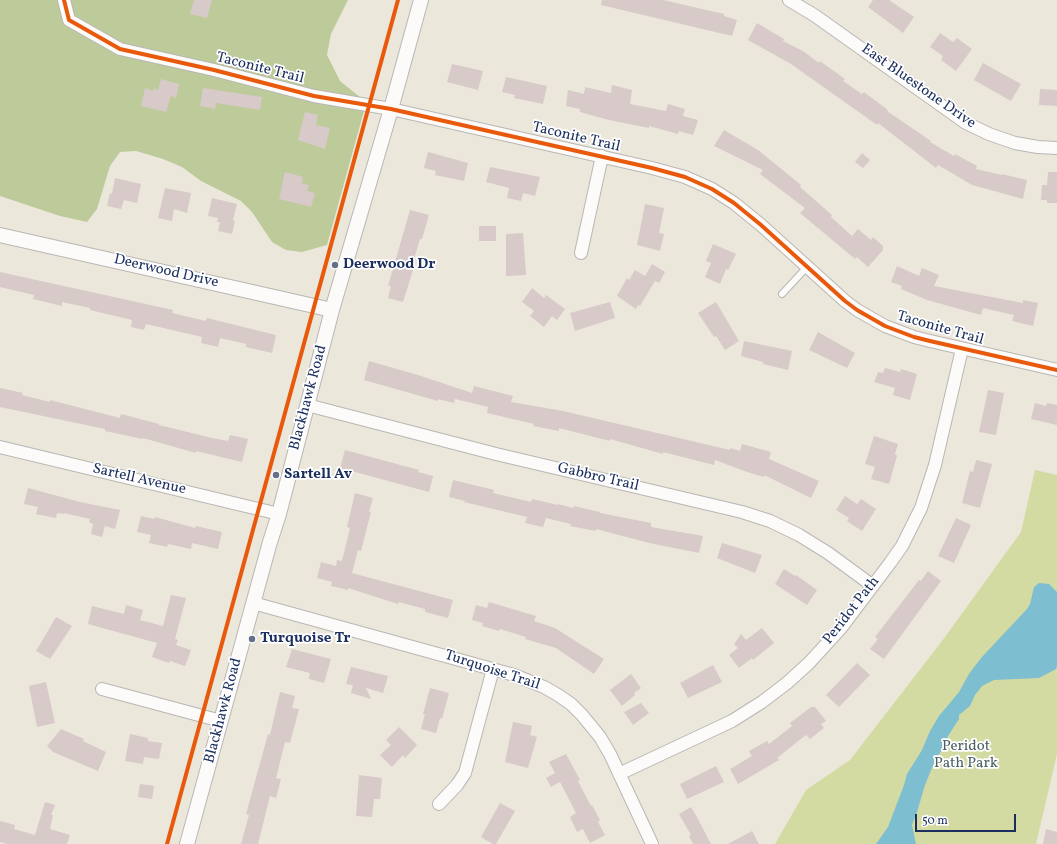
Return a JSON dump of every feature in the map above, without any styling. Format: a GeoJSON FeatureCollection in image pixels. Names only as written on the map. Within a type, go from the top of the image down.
{"type":"FeatureCollection","features":[{"type":"Feature","properties":{"kind":"street","name":"Taconite Trail"},"geometry":{"type":"LineString","coordinates":[[64,0],[69,20],[120,50],[214,70],[314,96],[391,109],[602,156],[672,173],[692,180],[734,203],[746,212],[845,301],[857,310],[880,323],[914,337],[1057,370]]}},
{"type":"Feature","properties":{"kind":"street","name":"Blackhawk Road"},"geometry":{"type":"LineString","coordinates":[[187,844],[279,514],[332,310],[391,109],[421,0]]}},
{"type":"Feature","properties":{"kind":"street","name":"East Bluestone Drive"},"geometry":{"type":"LineString","coordinates":[[789,0],[820,19],[966,123],[989,134],[1015,143],[1038,147],[1057,148]]}},
{"type":"Feature","properties":{"kind":"street"},"geometry":{"type":"LineString","coordinates":[[581,253],[602,156]]}},
{"type":"Feature","properties":{"kind":"street","name":"Deerwood Drive"},"geometry":{"type":"LineString","coordinates":[[0,235],[332,310]]}},
{"type":"Feature","properties":{"kind":"street","name":"Peridot Path"},"geometry":{"type":"LineString","coordinates":[[619,774],[732,721],[772,695],[818,655],[841,628],[902,546],[915,522],[927,494],[936,466],[962,348]]}},
{"type":"Feature","properties":{"kind":"street","name":"Gabbro Trail"},"geometry":{"type":"LineString","coordinates":[[307,405],[502,456],[742,512],[770,521],[800,535],[828,553],[873,586]]}},
{"type":"Feature","properties":{"kind":"street","name":"Sartell Avenue"},"geometry":{"type":"LineString","coordinates":[[0,447],[279,514]]}},
{"type":"Feature","properties":{"kind":"street","name":"Turquoise Trail"},"geometry":{"type":"LineString","coordinates":[[253,603],[514,675],[544,687],[571,704],[593,727],[600,737],[652,844]]}},
{"type":"Feature","properties":{"kind":"street"},"geometry":{"type":"LineString","coordinates":[[439,804],[457,785],[465,773],[493,669]]}},
{"type":"Feature","properties":{"kind":"street"},"geometry":{"type":"LineString","coordinates":[[102,689],[221,721]]}},
{"type":"Feature","properties":{"kind":"lane"},"geometry":{"type":"LineString","coordinates":[[782,294],[807,267]]}},
{"type":"Feature","properties":{"kind":"green space"},"geometry":{"type":"Polygon","coordinates":[[[0,0],[348,0],[331,34],[327,55],[340,81],[360,97],[364,111],[327,245],[302,252],[286,250],[272,242],[252,212],[241,201],[201,181],[182,167],[163,159],[136,151],[120,152],[110,166],[97,209],[87,222],[60,216],[0,196],[0,0]]]}},
{"type":"Feature","properties":{"kind":"green space","name":"Peridot Path Park"},"geometry":{"type":"Polygon","coordinates":[[[1035,470],[1057,475],[1057,754],[1036,844],[775,844],[806,790],[850,760],[942,641],[1021,532],[1035,470]]]}},
{"type":"Feature","properties":{"kind":"water"},"geometry":{"type":"Polygon","coordinates":[[[1039,583],[1049,584],[1057,592],[1056,669],[1039,678],[994,680],[982,686],[975,695],[970,706],[959,715],[959,719],[948,736],[945,746],[936,758],[925,785],[912,825],[916,844],[876,844],[888,827],[907,774],[922,750],[930,731],[939,716],[959,692],[969,674],[981,658],[1027,609],[1030,604],[1034,587],[1039,583]]]}},
{"type":"Feature","properties":{"kind":"building"},"geometry":{"type":"Polygon","coordinates":[[[194,0],[212,0],[207,18],[190,14],[194,0]]]}},
{"type":"Feature","properties":{"kind":"building"},"geometry":{"type":"Polygon","coordinates":[[[602,0],[663,0],[724,14],[724,16],[737,20],[732,36],[601,5],[602,0]]]}},
{"type":"Feature","properties":{"kind":"building"},"geometry":{"type":"Polygon","coordinates":[[[873,0],[889,0],[914,17],[903,33],[868,7],[873,0]]]}},
{"type":"Feature","properties":{"kind":"building"},"geometry":{"type":"Polygon","coordinates":[[[757,23],[784,39],[783,41],[803,51],[819,63],[820,61],[845,79],[843,81],[862,94],[864,92],[888,110],[887,111],[931,141],[930,142],[954,156],[955,154],[977,166],[976,169],[1027,180],[1023,199],[972,185],[938,165],[936,168],[878,123],[877,125],[791,64],[748,40],[757,23]]]}},
{"type":"Feature","properties":{"kind":"building"},"geometry":{"type":"Polygon","coordinates":[[[940,33],[953,42],[957,38],[972,49],[956,71],[941,60],[943,56],[930,47],[940,33]]]}},
{"type":"Feature","properties":{"kind":"building"},"geometry":{"type":"Polygon","coordinates":[[[983,63],[1021,84],[1011,101],[974,80],[983,63]]]}},
{"type":"Feature","properties":{"kind":"building"},"geometry":{"type":"Polygon","coordinates":[[[452,64],[483,71],[478,90],[447,82],[452,64]]]}},
{"type":"Feature","properties":{"kind":"building"},"geometry":{"type":"Polygon","coordinates":[[[506,77],[547,86],[543,104],[514,98],[515,95],[502,92],[506,77]]]}},
{"type":"Feature","properties":{"kind":"building"},"geometry":{"type":"Polygon","coordinates":[[[161,79],[179,84],[176,98],[171,96],[166,112],[141,106],[145,88],[153,91],[154,88],[158,90],[161,79]]]}},
{"type":"Feature","properties":{"kind":"building"},"geometry":{"type":"Polygon","coordinates":[[[612,85],[632,90],[630,104],[666,111],[668,104],[685,109],[683,116],[698,120],[693,135],[679,131],[678,134],[649,126],[649,128],[609,120],[580,112],[580,109],[566,106],[568,90],[584,94],[585,87],[611,93],[612,85]]]}},
{"type":"Feature","properties":{"kind":"building"},"geometry":{"type":"Polygon","coordinates":[[[203,88],[262,97],[260,110],[216,103],[215,109],[200,106],[203,88]]]}},
{"type":"Feature","properties":{"kind":"building"},"geometry":{"type":"Polygon","coordinates":[[[1040,89],[1057,90],[1057,106],[1039,105],[1040,89]]]}},
{"type":"Feature","properties":{"kind":"building"},"geometry":{"type":"Polygon","coordinates":[[[305,112],[318,115],[316,125],[330,128],[325,149],[298,140],[305,112]]]}},
{"type":"Feature","properties":{"kind":"building"},"geometry":{"type":"Polygon","coordinates":[[[724,130],[758,150],[801,185],[800,187],[832,215],[831,217],[852,236],[858,229],[871,240],[873,237],[883,246],[883,250],[868,267],[857,257],[855,259],[800,213],[805,208],[760,174],[763,170],[714,146],[724,130]]]}},
{"type":"Feature","properties":{"kind":"building"},"geometry":{"type":"Polygon","coordinates":[[[428,152],[468,163],[464,181],[435,175],[436,171],[424,168],[428,152]]]}},
{"type":"Feature","properties":{"kind":"building"},"geometry":{"type":"Polygon","coordinates":[[[862,153],[870,160],[863,168],[855,162],[862,153]]]}},
{"type":"Feature","properties":{"kind":"building"},"geometry":{"type":"Polygon","coordinates":[[[490,167],[540,177],[535,196],[523,193],[521,201],[507,198],[509,188],[486,182],[490,167]]]}},
{"type":"Feature","properties":{"kind":"building"},"geometry":{"type":"Polygon","coordinates":[[[285,172],[303,177],[302,184],[309,185],[307,191],[315,193],[311,207],[279,199],[285,172]]]}},
{"type":"Feature","properties":{"kind":"building"},"geometry":{"type":"Polygon","coordinates":[[[1048,172],[1057,172],[1057,203],[1047,203],[1047,200],[1041,200],[1042,185],[1047,185],[1048,172]]]}},
{"type":"Feature","properties":{"kind":"building"},"geometry":{"type":"Polygon","coordinates":[[[115,178],[141,184],[137,203],[124,200],[121,209],[107,206],[110,193],[112,194],[115,178]]]}},
{"type":"Feature","properties":{"kind":"building"},"geometry":{"type":"Polygon","coordinates":[[[165,188],[191,193],[187,213],[174,209],[172,221],[158,218],[165,188]]]}},
{"type":"Feature","properties":{"kind":"building"},"geometry":{"type":"Polygon","coordinates":[[[212,198],[237,204],[233,220],[235,221],[232,234],[218,231],[220,222],[217,222],[218,218],[208,216],[212,198]]]}},
{"type":"Feature","properties":{"kind":"building"},"geometry":{"type":"Polygon","coordinates":[[[645,204],[664,208],[659,233],[664,234],[660,251],[637,245],[645,204]]]}},
{"type":"Feature","properties":{"kind":"building"},"geometry":{"type":"Polygon","coordinates":[[[410,210],[429,215],[422,239],[420,239],[412,266],[414,267],[403,302],[388,298],[391,286],[388,286],[410,210]]]}},
{"type":"Feature","properties":{"kind":"building"},"geometry":{"type":"Polygon","coordinates":[[[479,226],[496,226],[496,241],[479,241],[479,226]]]}},
{"type":"Feature","properties":{"kind":"building"},"geometry":{"type":"Polygon","coordinates":[[[523,233],[526,275],[506,276],[506,234],[523,233]]]}},
{"type":"Feature","properties":{"kind":"building"},"geometry":{"type":"Polygon","coordinates":[[[713,244],[736,254],[728,270],[726,269],[720,284],[705,277],[711,263],[706,261],[713,244]]]}},
{"type":"Feature","properties":{"kind":"building"},"geometry":{"type":"Polygon","coordinates":[[[652,264],[665,272],[659,283],[655,281],[640,306],[638,305],[636,309],[617,296],[627,278],[629,280],[635,270],[645,276],[652,264]]]}},
{"type":"Feature","properties":{"kind":"building"},"geometry":{"type":"Polygon","coordinates":[[[897,266],[919,276],[922,268],[939,275],[934,286],[1023,303],[1023,300],[1038,303],[1033,326],[1012,321],[1014,315],[983,308],[981,315],[927,300],[901,289],[902,286],[891,282],[897,266]]]}},
{"type":"Feature","properties":{"kind":"building"},"geometry":{"type":"Polygon","coordinates":[[[0,272],[173,310],[172,313],[206,321],[207,318],[276,335],[272,353],[246,347],[246,344],[220,338],[218,347],[201,343],[202,337],[146,324],[144,330],[131,327],[132,320],[90,310],[90,308],[62,302],[62,306],[33,299],[34,295],[0,287],[0,272]]]}},
{"type":"Feature","properties":{"kind":"building"},"geometry":{"type":"Polygon","coordinates":[[[532,288],[544,298],[546,295],[565,309],[557,320],[552,316],[544,327],[530,316],[534,311],[522,302],[532,288]]]}},
{"type":"Feature","properties":{"kind":"building"},"geometry":{"type":"Polygon","coordinates":[[[610,302],[615,318],[575,331],[570,313],[610,302]]]}},
{"type":"Feature","properties":{"kind":"building"},"geometry":{"type":"Polygon","coordinates":[[[716,302],[739,341],[725,350],[716,336],[714,337],[698,313],[716,302]]]}},
{"type":"Feature","properties":{"kind":"building"},"geometry":{"type":"Polygon","coordinates":[[[818,332],[855,353],[847,368],[809,350],[818,332]]]}},
{"type":"Feature","properties":{"kind":"building"},"geometry":{"type":"Polygon","coordinates":[[[744,341],[792,351],[788,370],[763,364],[763,362],[741,356],[744,341]]]}},
{"type":"Feature","properties":{"kind":"building"},"geometry":{"type":"Polygon","coordinates":[[[369,361],[472,393],[474,386],[513,396],[511,402],[563,411],[730,450],[730,448],[740,451],[742,444],[771,452],[769,459],[819,481],[811,498],[764,475],[764,477],[747,472],[715,460],[714,465],[559,428],[559,431],[533,426],[534,424],[487,413],[488,407],[455,399],[454,403],[438,399],[438,401],[364,380],[369,361]]]}},
{"type":"Feature","properties":{"kind":"building"},"geometry":{"type":"Polygon","coordinates":[[[885,368],[900,372],[901,369],[917,374],[910,400],[893,395],[895,388],[874,382],[878,372],[883,373],[885,368]]]}},
{"type":"Feature","properties":{"kind":"building"},"geometry":{"type":"Polygon","coordinates":[[[0,388],[23,393],[22,395],[50,402],[50,400],[120,418],[121,414],[212,438],[228,441],[230,435],[248,439],[242,462],[196,451],[196,453],[143,438],[105,431],[105,429],[0,407],[0,388]]]}},
{"type":"Feature","properties":{"kind":"building"},"geometry":{"type":"Polygon","coordinates":[[[988,390],[1004,393],[996,435],[979,432],[988,390]]]}},
{"type":"Feature","properties":{"kind":"building"},"geometry":{"type":"Polygon","coordinates":[[[1035,403],[1046,406],[1047,403],[1057,405],[1057,425],[1031,419],[1035,403]]]}},
{"type":"Feature","properties":{"kind":"building"},"geometry":{"type":"Polygon","coordinates":[[[874,436],[898,444],[895,454],[897,456],[889,484],[871,479],[875,467],[865,464],[874,436]]]}},
{"type":"Feature","properties":{"kind":"building"},"geometry":{"type":"Polygon","coordinates":[[[345,450],[419,470],[418,472],[433,476],[429,492],[340,468],[345,450]]]}},
{"type":"Feature","properties":{"kind":"building"},"geometry":{"type":"Polygon","coordinates":[[[976,460],[992,464],[980,508],[962,503],[970,471],[973,472],[976,460]]]}},
{"type":"Feature","properties":{"kind":"building"},"geometry":{"type":"Polygon","coordinates":[[[453,480],[494,490],[493,493],[531,502],[532,499],[573,508],[574,506],[600,513],[651,523],[651,527],[703,536],[699,553],[649,543],[596,529],[596,531],[570,526],[571,524],[546,518],[543,527],[525,523],[527,517],[449,497],[453,480]]]}},
{"type":"Feature","properties":{"kind":"building"},"geometry":{"type":"Polygon","coordinates":[[[28,488],[80,502],[120,510],[115,529],[105,526],[102,537],[91,534],[93,524],[89,522],[90,519],[64,513],[57,513],[56,518],[36,514],[38,507],[24,504],[28,488]]]}},
{"type":"Feature","properties":{"kind":"building"},"geometry":{"type":"Polygon","coordinates":[[[355,493],[373,498],[361,551],[358,550],[352,573],[453,600],[448,618],[425,612],[425,609],[399,602],[398,604],[348,588],[348,590],[331,586],[332,582],[317,578],[321,562],[336,566],[337,560],[342,561],[350,528],[347,527],[355,493]]]}},
{"type":"Feature","properties":{"kind":"building"},"geometry":{"type":"Polygon","coordinates":[[[845,496],[857,504],[861,499],[876,509],[862,531],[847,521],[849,518],[836,510],[845,496]]]}},
{"type":"Feature","properties":{"kind":"building"},"geometry":{"type":"Polygon","coordinates":[[[141,516],[155,519],[155,517],[195,528],[196,526],[222,532],[218,549],[192,543],[191,549],[168,544],[167,547],[149,543],[151,535],[137,532],[141,516]]]}},
{"type":"Feature","properties":{"kind":"building"},"geometry":{"type":"Polygon","coordinates":[[[956,518],[971,525],[954,563],[938,556],[956,518]]]}},
{"type":"Feature","properties":{"kind":"building"},"geometry":{"type":"Polygon","coordinates":[[[722,543],[762,555],[755,573],[717,558],[722,543]]]}},
{"type":"Feature","properties":{"kind":"building"},"geometry":{"type":"Polygon","coordinates":[[[784,569],[795,576],[796,575],[817,590],[807,605],[775,584],[784,569]]]}},
{"type":"Feature","properties":{"kind":"building"},"geometry":{"type":"Polygon","coordinates":[[[928,571],[941,581],[884,659],[870,649],[878,639],[875,637],[919,580],[921,581],[928,571]]]}},
{"type":"Feature","properties":{"kind":"building"},"geometry":{"type":"Polygon","coordinates":[[[171,595],[186,598],[175,639],[178,640],[176,645],[191,650],[185,666],[170,661],[169,663],[152,657],[157,643],[88,624],[92,606],[124,614],[126,605],[143,610],[140,620],[163,626],[171,595]]]}},
{"type":"Feature","properties":{"kind":"building"},"geometry":{"type":"Polygon","coordinates":[[[489,602],[536,616],[534,621],[555,628],[604,659],[594,674],[556,648],[525,639],[526,637],[500,629],[499,631],[482,626],[483,623],[472,620],[476,605],[487,608],[489,602]]]}},
{"type":"Feature","properties":{"kind":"building"},"geometry":{"type":"Polygon","coordinates":[[[56,617],[72,626],[50,659],[36,651],[56,617]]]}},
{"type":"Feature","properties":{"kind":"building"},"geometry":{"type":"Polygon","coordinates":[[[762,628],[774,643],[753,660],[752,658],[739,668],[729,655],[738,648],[734,644],[741,634],[746,640],[762,628]]]}},
{"type":"Feature","properties":{"kind":"building"},"geometry":{"type":"Polygon","coordinates":[[[292,649],[331,659],[324,683],[309,679],[310,673],[286,667],[292,649]]]}},
{"type":"Feature","properties":{"kind":"building"},"geometry":{"type":"Polygon","coordinates":[[[857,663],[870,675],[839,707],[826,695],[857,663]]]}},
{"type":"Feature","properties":{"kind":"building"},"geometry":{"type":"Polygon","coordinates":[[[713,665],[722,682],[688,698],[680,683],[713,665]]]}},
{"type":"Feature","properties":{"kind":"building"},"geometry":{"type":"Polygon","coordinates":[[[351,667],[388,676],[383,693],[366,688],[371,699],[351,693],[353,685],[346,684],[351,667]]]}},
{"type":"Feature","properties":{"kind":"building"},"geometry":{"type":"Polygon","coordinates":[[[631,674],[641,688],[622,706],[610,690],[631,674]]]}},
{"type":"Feature","properties":{"kind":"building"},"geometry":{"type":"Polygon","coordinates":[[[46,682],[55,723],[37,727],[29,686],[46,682]]]}},
{"type":"Feature","properties":{"kind":"building"},"geometry":{"type":"Polygon","coordinates":[[[430,688],[449,693],[442,719],[440,718],[436,733],[421,729],[425,714],[423,714],[430,688]]]}},
{"type":"Feature","properties":{"kind":"building"},"geometry":{"type":"Polygon","coordinates":[[[280,692],[295,696],[292,708],[299,709],[290,743],[285,742],[276,778],[281,779],[276,798],[270,796],[258,844],[241,844],[249,815],[246,814],[268,734],[270,735],[280,692]]]}},
{"type":"Feature","properties":{"kind":"building"},"geometry":{"type":"Polygon","coordinates":[[[641,703],[649,713],[633,725],[624,712],[641,703]]]}},
{"type":"Feature","properties":{"kind":"building"},"geometry":{"type":"Polygon","coordinates":[[[811,707],[815,707],[826,721],[821,724],[824,728],[810,739],[806,735],[777,758],[779,760],[738,784],[730,769],[752,756],[749,751],[767,741],[769,744],[792,726],[790,723],[811,707]]]}},
{"type":"Feature","properties":{"kind":"building"},"geometry":{"type":"Polygon","coordinates":[[[513,722],[532,726],[530,735],[537,737],[528,768],[505,762],[513,722]]]}},
{"type":"Feature","properties":{"kind":"building"},"geometry":{"type":"Polygon","coordinates":[[[399,727],[417,745],[405,758],[403,755],[392,767],[380,755],[391,745],[386,740],[399,727]]]}},
{"type":"Feature","properties":{"kind":"building"},"geometry":{"type":"Polygon","coordinates":[[[61,729],[84,739],[83,741],[106,752],[98,771],[53,752],[47,746],[61,729]]]}},
{"type":"Feature","properties":{"kind":"building"},"geometry":{"type":"Polygon","coordinates":[[[130,734],[148,738],[148,741],[162,743],[159,759],[144,757],[143,764],[125,761],[130,734]]]}},
{"type":"Feature","properties":{"kind":"building"},"geometry":{"type":"Polygon","coordinates":[[[566,754],[580,780],[578,781],[600,820],[598,822],[605,835],[590,843],[583,829],[577,832],[570,817],[576,813],[560,782],[551,787],[546,778],[555,773],[549,762],[566,754]]]}},
{"type":"Feature","properties":{"kind":"building"},"geometry":{"type":"Polygon","coordinates":[[[716,766],[724,782],[687,799],[680,784],[716,766]]]}},
{"type":"Feature","properties":{"kind":"building"},"geometry":{"type":"Polygon","coordinates":[[[359,775],[382,778],[380,799],[374,799],[372,817],[356,816],[359,775]]]}},
{"type":"Feature","properties":{"kind":"building"},"geometry":{"type":"Polygon","coordinates":[[[140,784],[154,786],[152,799],[138,797],[140,784]]]}},
{"type":"Feature","properties":{"kind":"building"},"geometry":{"type":"Polygon","coordinates":[[[45,802],[55,805],[51,815],[53,815],[50,829],[70,835],[67,844],[8,844],[0,842],[0,821],[15,825],[14,829],[35,835],[45,802]]]}},
{"type":"Feature","properties":{"kind":"building"},"geometry":{"type":"Polygon","coordinates":[[[500,803],[515,811],[496,844],[493,844],[481,837],[500,803]]]}},
{"type":"Feature","properties":{"kind":"building"},"geometry":{"type":"Polygon","coordinates":[[[691,807],[711,844],[693,844],[689,836],[691,835],[679,814],[691,807]]]}},
{"type":"Feature","properties":{"kind":"building"},"geometry":{"type":"Polygon","coordinates":[[[1046,829],[1057,832],[1057,844],[1043,844],[1046,829]]]}},
{"type":"Feature","properties":{"kind":"building"},"geometry":{"type":"Polygon","coordinates":[[[752,831],[759,844],[728,844],[752,831]]]}},
{"type":"Feature","properties":{"kind":"cycle path"},"geometry":{"type":"LineString","coordinates":[[64,0],[69,20],[120,49],[214,70],[314,96],[391,109],[652,168],[685,177],[712,189],[734,203],[761,225],[845,301],[857,310],[885,326],[914,337],[1057,370]]}},
{"type":"Feature","properties":{"kind":"cycle path"},"geometry":{"type":"LineString","coordinates":[[167,844],[398,0]]}},
{"type":"Feature","properties":{"kind":"place","name":"Deerwood Dr"},"geometry":{"type":"Point","coordinates":[335,265]}},
{"type":"Feature","properties":{"kind":"place","name":"Sartell Av"},"geometry":{"type":"Point","coordinates":[276,475]}},
{"type":"Feature","properties":{"kind":"place","name":"Turquoise Tr"},"geometry":{"type":"Point","coordinates":[252,639]}}]}
